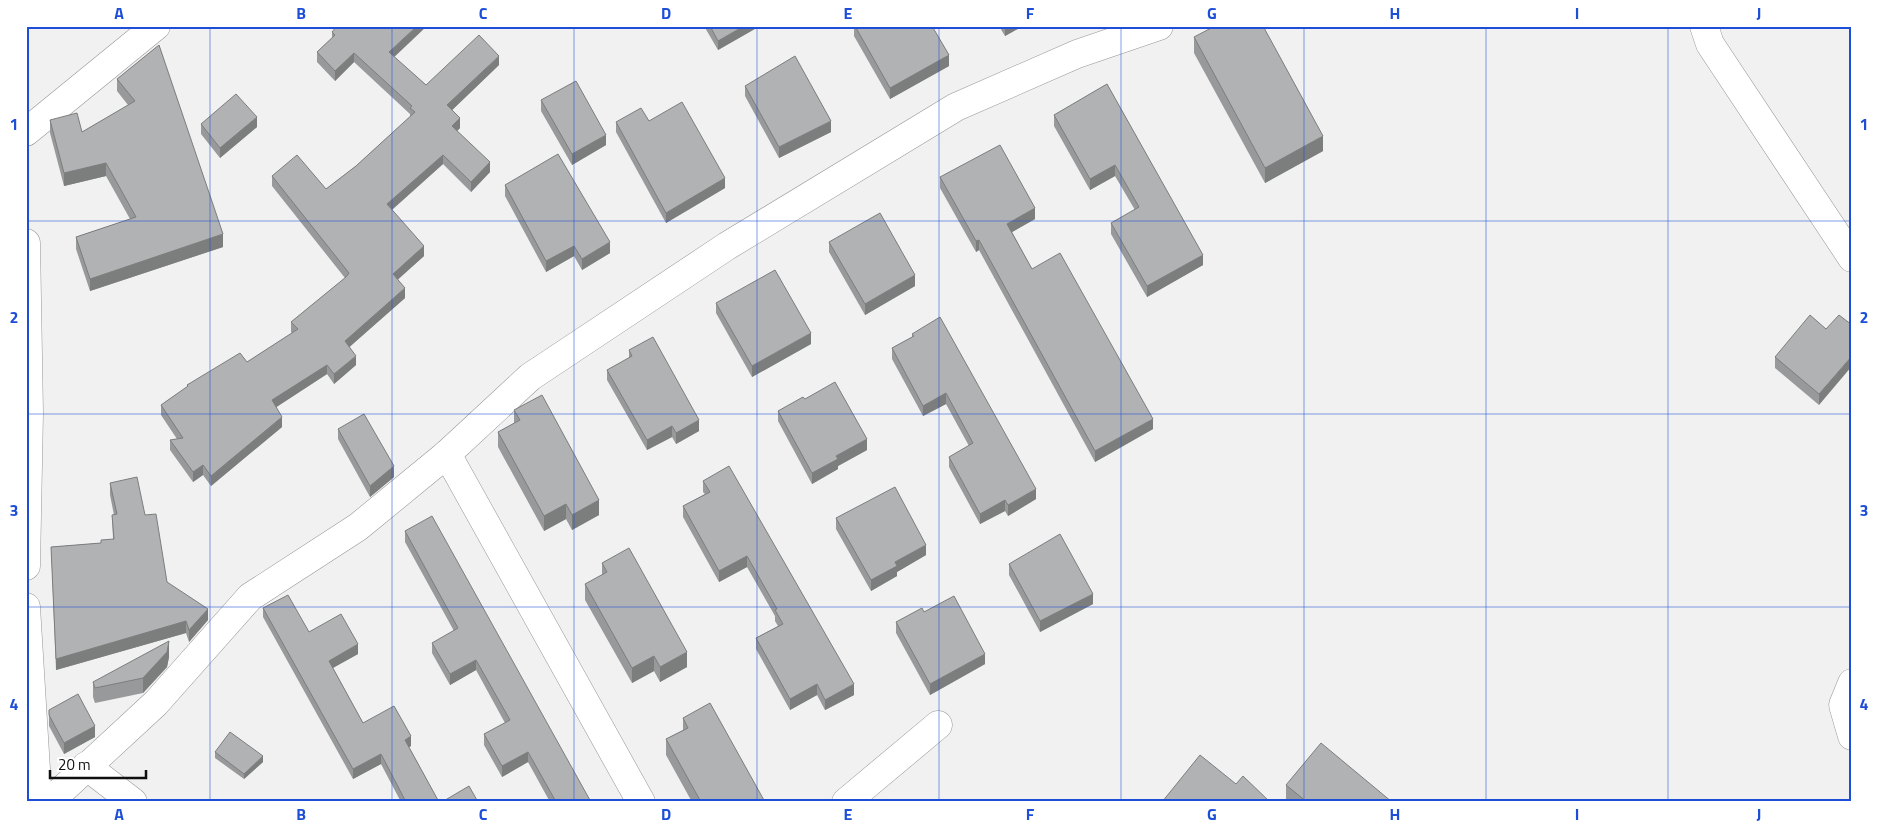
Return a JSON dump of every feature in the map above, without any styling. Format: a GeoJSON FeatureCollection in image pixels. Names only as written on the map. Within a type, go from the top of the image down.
{"type":"FeatureCollection","features":[{"type":"Feature","properties":{"kind":"street"},"geometry":{"type":"LineString","coordinates":[[26,132],[156,26]]}},
{"type":"Feature","properties":{"kind":"street"},"geometry":{"type":"LineString","coordinates":[[49,802],[156,702],[250,597],[358,526],[446,454],[530,377],[727,246],[956,107],[1077,54],[1159,26]]}},
{"type":"Feature","properties":{"kind":"street"},"geometry":{"type":"LineString","coordinates":[[1704,26],[1710,44],[1852,258]]}},
{"type":"Feature","properties":{"kind":"street"},"geometry":{"type":"LineString","coordinates":[[26,243],[28,413],[26,566]]}},
{"type":"Feature","properties":{"kind":"street"},"geometry":{"type":"LineString","coordinates":[[446,454],[641,802]]}},
{"type":"Feature","properties":{"kind":"street"},"geometry":{"type":"LineString","coordinates":[[26,607],[30,728],[38,802]]}},
{"type":"Feature","properties":{"kind":"street"},"geometry":{"type":"LineString","coordinates":[[1852,683],[1843,705],[1852,736]]}},
{"type":"Feature","properties":{"kind":"street"},"geometry":{"type":"LineString","coordinates":[[846,802],[938,725]]}},
{"type":"Feature","properties":{"kind":"street"},"geometry":{"type":"LineString","coordinates":[[86,766],[133,802]]}},
{"type":"Feature","properties":{"kind":"building"},"geometry":{"type":"Polygon","coordinates":[[[337,26],[417,26],[389,52],[426,85],[479,35],[499,56],[447,105],[460,118],[452,126],[490,162],[471,182],[443,155],[387,204],[424,246],[393,274],[405,288],[345,341],[356,356],[334,374],[327,365],[272,400],[282,417],[211,476],[203,465],[193,472],[170,440],[183,438],[161,405],[187,385],[240,353],[247,362],[298,329],[291,322],[349,273],[272,176],[297,155],[326,189],[356,166],[415,112],[410,108],[412,106],[354,53],[335,71],[317,52],[335,35],[332,32],[337,26]]]}},
{"type":"Feature","properties":{"kind":"building"},"geometry":{"type":"Polygon","coordinates":[[[710,26],[744,26],[718,41],[710,26]]]}},
{"type":"Feature","properties":{"kind":"building"},"geometry":{"type":"Polygon","coordinates":[[[855,26],[932,26],[949,55],[890,88],[855,26]]]}},
{"type":"Feature","properties":{"kind":"building"},"geometry":{"type":"Polygon","coordinates":[[[1215,26],[1263,26],[1323,136],[1265,168],[1194,37],[1215,26]]]}},
{"type":"Feature","properties":{"kind":"building"},"geometry":{"type":"Polygon","coordinates":[[[159,45],[223,234],[90,279],[76,237],[136,217],[106,163],[64,173],[50,120],[77,113],[82,132],[135,101],[117,79],[159,45]]]}},
{"type":"Feature","properties":{"kind":"building"},"geometry":{"type":"Polygon","coordinates":[[[795,56],[831,121],[779,147],[745,86],[795,56]]]}},
{"type":"Feature","properties":{"kind":"building"},"geometry":{"type":"Polygon","coordinates":[[[576,81],[606,135],[572,154],[541,100],[576,81]]]}},
{"type":"Feature","properties":{"kind":"building"},"geometry":{"type":"Polygon","coordinates":[[[1107,84],[1203,255],[1147,286],[1111,223],[1139,207],[1115,165],[1090,179],[1054,115],[1107,84]]]}},
{"type":"Feature","properties":{"kind":"building"},"geometry":{"type":"Polygon","coordinates":[[[236,94],[257,117],[220,148],[201,124],[236,94]]]}},
{"type":"Feature","properties":{"kind":"building"},"geometry":{"type":"Polygon","coordinates":[[[682,102],[725,178],[666,213],[616,122],[641,108],[649,121],[682,102]]]}},
{"type":"Feature","properties":{"kind":"building"},"geometry":{"type":"Polygon","coordinates":[[[1000,145],[1035,208],[1007,224],[1032,269],[1060,253],[1153,419],[1095,451],[979,240],[976,241],[940,177],[1000,145]]]}},
{"type":"Feature","properties":{"kind":"building"},"geometry":{"type":"Polygon","coordinates":[[[558,154],[610,242],[582,259],[574,246],[546,261],[505,185],[558,154]]]}},
{"type":"Feature","properties":{"kind":"building"},"geometry":{"type":"Polygon","coordinates":[[[880,213],[915,275],[865,304],[829,242],[880,213]]]}},
{"type":"Feature","properties":{"kind":"building"},"geometry":{"type":"Polygon","coordinates":[[[775,270],[811,333],[752,366],[716,303],[775,270]]]}},
{"type":"Feature","properties":{"kind":"building"},"geometry":{"type":"Polygon","coordinates":[[[1810,315],[1826,329],[1839,315],[1852,325],[1852,356],[1819,394],[1775,357],[1810,315]]]}},
{"type":"Feature","properties":{"kind":"building"},"geometry":{"type":"Polygon","coordinates":[[[940,317],[1036,489],[1008,505],[1005,500],[980,514],[949,457],[973,443],[946,393],[923,406],[892,348],[914,336],[912,334],[940,317]]]}},
{"type":"Feature","properties":{"kind":"building"},"geometry":{"type":"Polygon","coordinates":[[[653,337],[699,420],[676,433],[672,426],[647,440],[607,370],[632,356],[629,350],[653,337]]]}},
{"type":"Feature","properties":{"kind":"building"},"geometry":{"type":"Polygon","coordinates":[[[835,382],[867,439],[836,456],[838,459],[812,473],[778,411],[803,397],[805,399],[835,382]]]}},
{"type":"Feature","properties":{"kind":"building"},"geometry":{"type":"Polygon","coordinates":[[[542,395],[599,500],[572,515],[566,504],[544,516],[498,432],[520,420],[514,410],[542,395]]]}},
{"type":"Feature","properties":{"kind":"building"},"geometry":{"type":"Polygon","coordinates":[[[364,414],[394,466],[370,486],[338,429],[364,414]]]}},
{"type":"Feature","properties":{"kind":"building"},"geometry":{"type":"Polygon","coordinates":[[[729,466],[854,684],[825,700],[817,684],[790,699],[756,638],[783,624],[775,610],[777,609],[747,556],[719,571],[683,506],[710,492],[703,481],[729,466]]]}},
{"type":"Feature","properties":{"kind":"building"},"geometry":{"type":"Polygon","coordinates":[[[137,477],[145,515],[156,514],[167,582],[208,609],[189,630],[186,621],[56,659],[51,547],[101,543],[101,540],[114,539],[112,515],[117,514],[110,483],[137,477]]]}},
{"type":"Feature","properties":{"kind":"building"},"geometry":{"type":"Polygon","coordinates":[[[895,487],[926,545],[895,562],[897,566],[871,580],[836,518],[895,487]]]}},
{"type":"Feature","properties":{"kind":"building"},"geometry":{"type":"Polygon","coordinates":[[[432,516],[591,802],[552,802],[555,800],[528,752],[502,766],[484,734],[510,720],[476,660],[450,674],[432,643],[458,628],[405,531],[432,516]]]}},
{"type":"Feature","properties":{"kind":"building"},"geometry":{"type":"Polygon","coordinates":[[[1060,534],[1093,594],[1040,621],[1009,564],[1060,534]]]}},
{"type":"Feature","properties":{"kind":"building"},"geometry":{"type":"Polygon","coordinates":[[[629,548],[687,652],[660,667],[654,656],[632,668],[585,584],[607,572],[602,563],[629,548]]]}},
{"type":"Feature","properties":{"kind":"building"},"geometry":{"type":"Polygon","coordinates":[[[288,595],[309,632],[341,614],[358,644],[329,661],[363,723],[394,706],[411,736],[405,740],[439,802],[406,802],[381,754],[353,769],[263,608],[288,595]]]}},
{"type":"Feature","properties":{"kind":"building"},"geometry":{"type":"Polygon","coordinates":[[[954,596],[985,654],[930,684],[896,622],[922,608],[924,612],[954,596]]]}},
{"type":"Feature","properties":{"kind":"building"},"geometry":{"type":"Polygon","coordinates":[[[169,641],[167,652],[143,678],[95,688],[93,682],[169,641]]]}},
{"type":"Feature","properties":{"kind":"building"},"geometry":{"type":"Polygon","coordinates":[[[78,694],[95,726],[64,743],[49,715],[49,710],[78,694]]]}},
{"type":"Feature","properties":{"kind":"building"},"geometry":{"type":"Polygon","coordinates":[[[710,703],[765,802],[701,802],[666,739],[688,728],[683,718],[710,703]]]}},
{"type":"Feature","properties":{"kind":"building"},"geometry":{"type":"Polygon","coordinates":[[[230,732],[263,756],[244,774],[215,752],[230,732]]]}},
{"type":"Feature","properties":{"kind":"building"},"geometry":{"type":"Polygon","coordinates":[[[1321,743],[1392,802],[1307,802],[1286,785],[1321,743]]]}},
{"type":"Feature","properties":{"kind":"building"},"geometry":{"type":"Polygon","coordinates":[[[1200,755],[1236,784],[1243,776],[1270,802],[1162,802],[1200,755]]]}},
{"type":"Feature","properties":{"kind":"building"},"geometry":{"type":"Polygon","coordinates":[[[469,786],[478,802],[442,802],[469,786]]]}}]}
